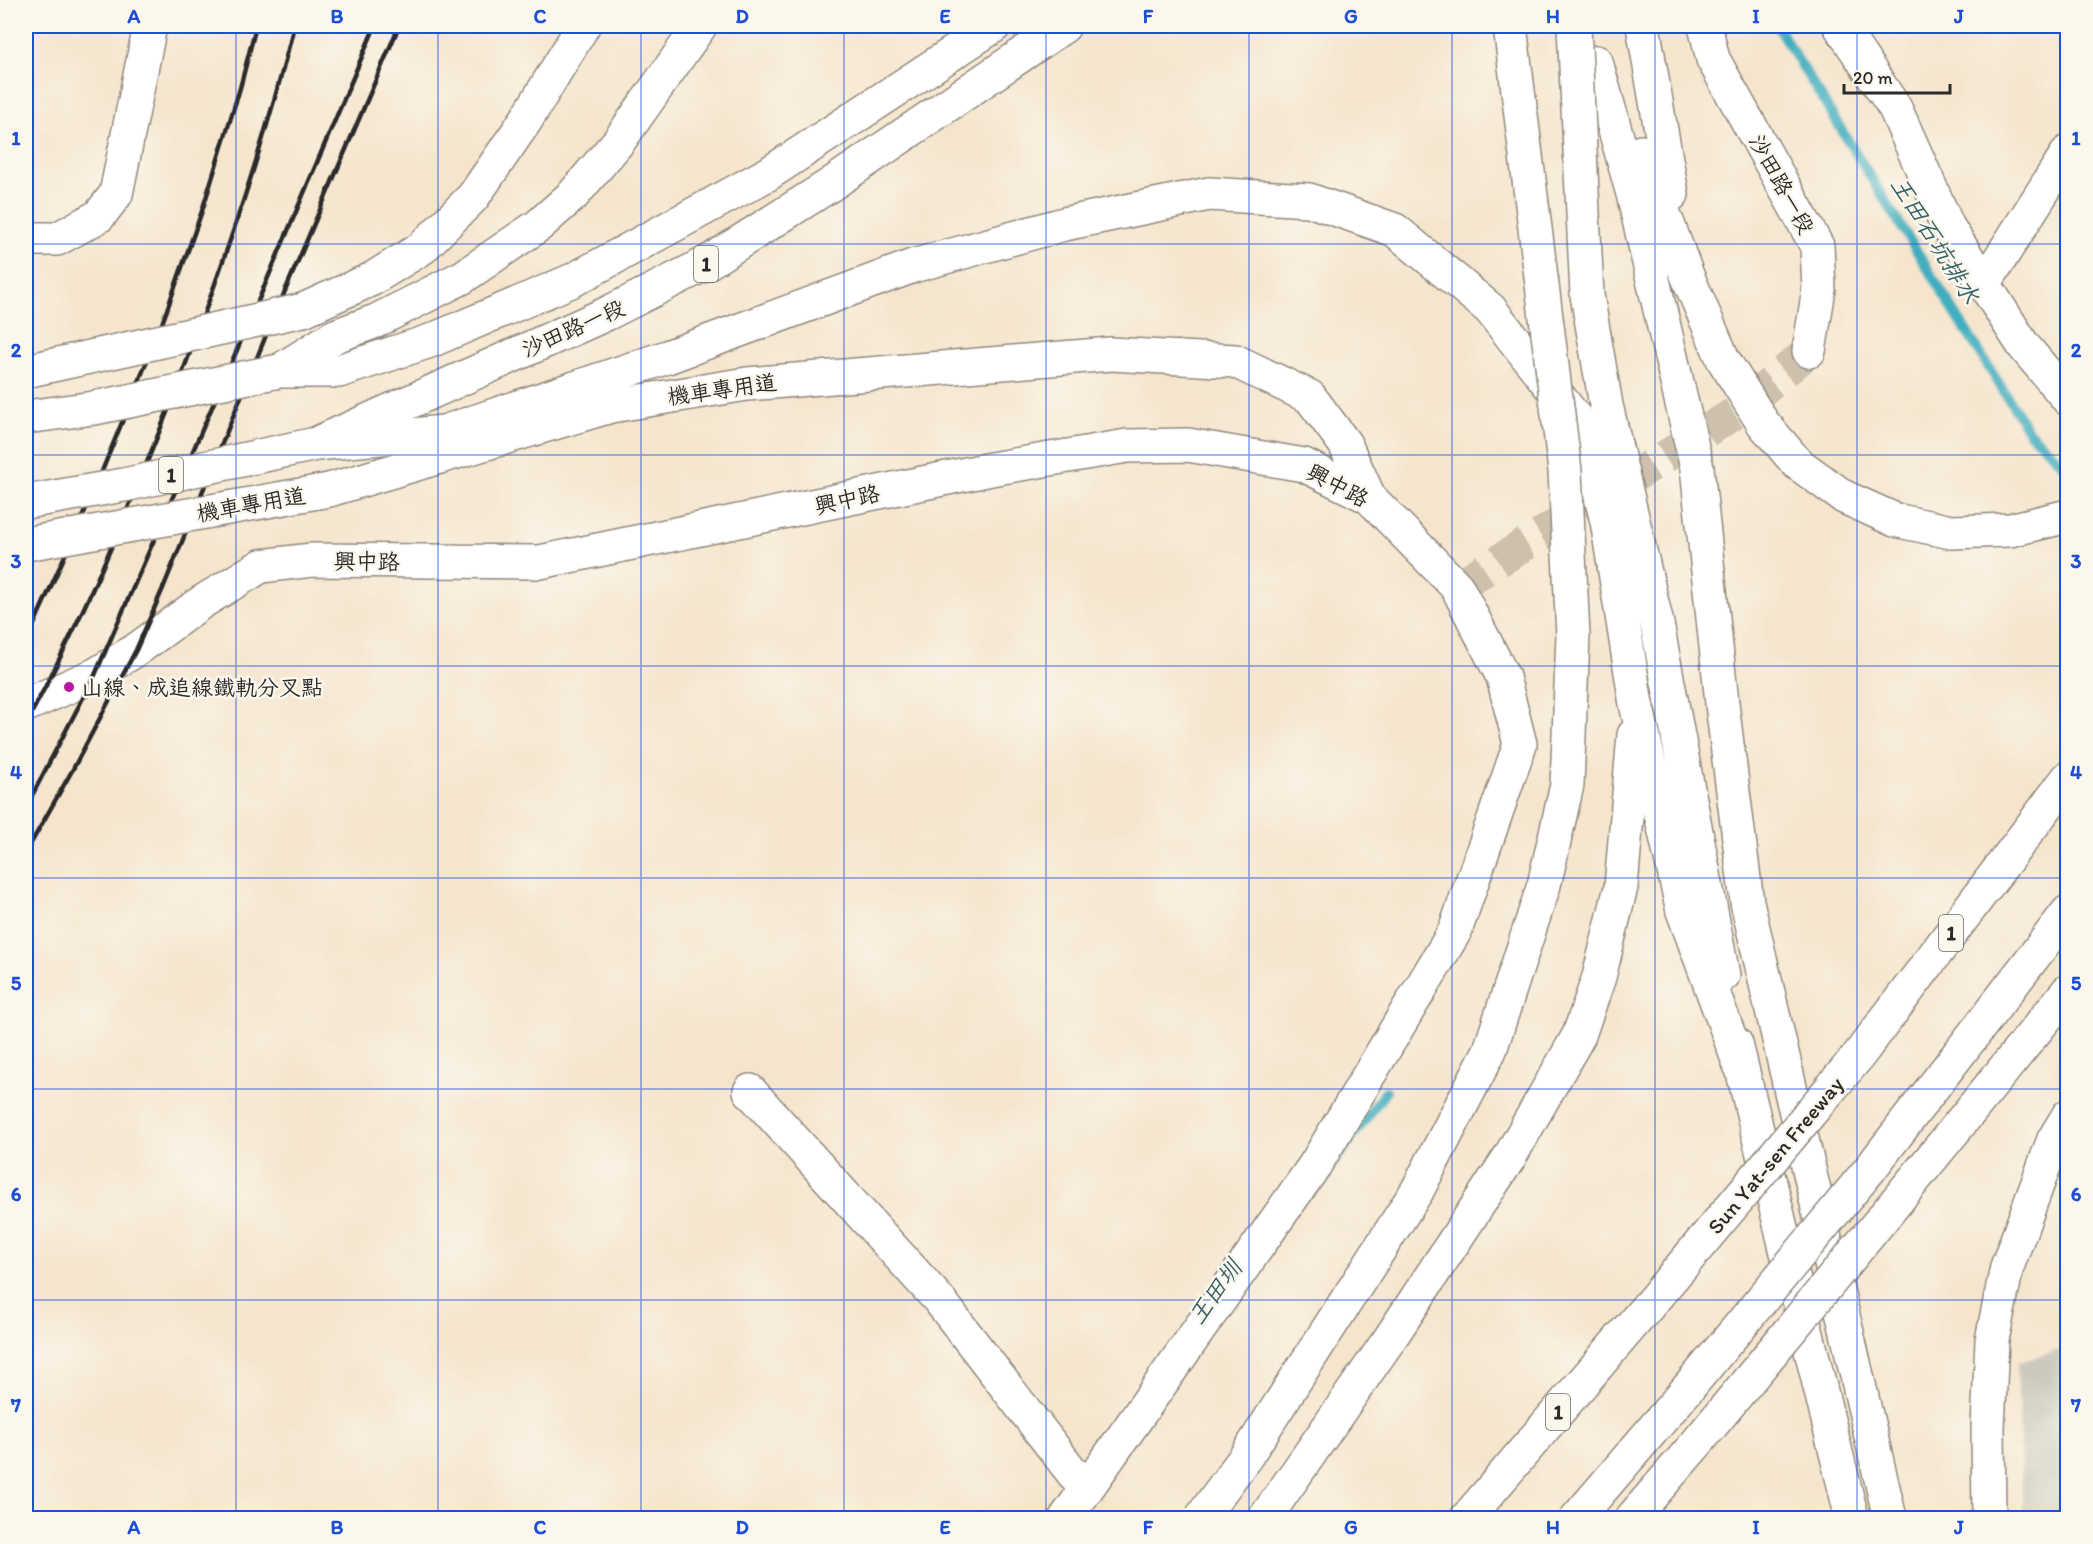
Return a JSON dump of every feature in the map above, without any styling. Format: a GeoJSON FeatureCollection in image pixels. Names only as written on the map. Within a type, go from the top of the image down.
{"type":"FeatureCollection","features":[{"type":"Feature","properties":{"kind":"main road"},"geometry":{"type":"LineString","coordinates":[[26,239],[57,239],[99,216],[116,194],[150,26]]}},
{"type":"Feature","properties":{"kind":"main road"},"geometry":{"type":"LineString","coordinates":[[26,371],[303,310],[372,279],[422,248],[473,197],[526,120],[583,26]]}},
{"type":"Feature","properties":{"kind":"main road"},"geometry":{"type":"LineString","coordinates":[[279,371],[335,336],[376,321],[463,277],[539,225],[573,195],[619,141],[700,26]]}},
{"type":"Feature","properties":{"kind":"main road","name":"沙田路一段"},"geometry":{"type":"LineString","coordinates":[[26,417],[94,408],[279,371],[339,371],[430,341],[573,280],[768,174],[994,26]]}},
{"type":"Feature","properties":{"kind":"main road","name":"沙田路一段"},"geometry":{"type":"LineString","coordinates":[[26,502],[124,485],[315,444],[606,314],[707,263],[830,185],[1064,26]]}},
{"type":"Feature","properties":{"kind":"main road"},"geometry":{"type":"LineString","coordinates":[[1201,1518],[1247,1455],[1417,1191],[1491,1050],[1544,885],[1567,785],[1573,636],[1565,471],[1510,26]]}},
{"type":"Feature","properties":{"kind":"main road"},"geometry":{"type":"LineString","coordinates":[[1567,26],[1621,98],[1687,275],[1723,359],[1763,423],[1797,463],[1844,497],[1895,520],[1952,532],[2010,530],[2067,516]]}},
{"type":"Feature","properties":{"kind":"main road"},"geometry":{"type":"LineString","coordinates":[[1574,26],[1587,295],[1606,405],[1656,624],[1740,1065],[1852,1518]]}},
{"type":"Feature","properties":{"kind":"main road"},"geometry":{"type":"LineString","coordinates":[[1644,26],[1687,275]]}},
{"type":"Feature","properties":{"kind":"main road","name":"沙田路一段"},"geometry":{"type":"LineString","coordinates":[[1705,26],[1713,59],[1817,246],[1819,289],[1809,351]]}},
{"type":"Feature","properties":{"kind":"main road"},"geometry":{"type":"LineString","coordinates":[[1840,26],[1895,108],[1948,227],[2023,345],[2067,399]]}},
{"type":"Feature","properties":{"kind":"main road"},"geometry":{"type":"LineString","coordinates":[[1596,62],[1633,194],[1697,468],[1723,712],[1747,902],[1890,1518]]}},
{"type":"Feature","properties":{"kind":"main road"},"geometry":{"type":"LineString","coordinates":[[1984,284],[2067,152]]}},
{"type":"Feature","properties":{"kind":"main road"},"geometry":{"type":"LineString","coordinates":[[315,444],[444,432],[667,357],[913,266],[1065,224],[1209,194],[1309,200],[1395,230],[1490,309],[1584,429],[1607,521],[1636,704],[1683,911],[1740,1065]]}},
{"type":"Feature","properties":{"kind":"main road","name":"機車專用道"},"geometry":{"type":"LineString","coordinates":[[26,544],[329,490],[611,406],[747,384],[1111,354],[1235,361],[1310,397],[1346,444],[1369,497]]}},
{"type":"Feature","properties":{"kind":"main road","name":"興中路"},"geometry":{"type":"LineString","coordinates":[[26,705],[95,675],[136,650],[202,602],[261,566],[312,560],[540,562],[991,469],[1127,446],[1188,445],[1304,465],[1369,497],[1457,587],[1503,677],[1520,744],[1455,931],[1315,1165],[1066,1518]]}},
{"type":"Feature","properties":{"kind":"main road"},"geometry":{"type":"LineString","coordinates":[[1265,1518],[1389,1340],[1509,1158],[1579,1035],[1599,977],[1621,887],[1636,704]]}},
{"type":"Feature","properties":{"kind":"main road","name":"Sun Yat-sen Freeway"},"geometry":{"type":"LineString","coordinates":[[1467,1518],[1859,1055],[2067,778]]}},
{"type":"Feature","properties":{"kind":"main road"},"geometry":{"type":"LineString","coordinates":[[1577,1518],[1870,1169],[2067,912]]}},
{"type":"Feature","properties":{"kind":"main road"},"geometry":{"type":"LineString","coordinates":[[1632,1518],[1886,1214],[2067,990]]}},
{"type":"Feature","properties":{"kind":"main road"},"geometry":{"type":"LineString","coordinates":[[750,1090],[939,1301],[1086,1490]]}},
{"type":"Feature","properties":{"kind":"main road"},"geometry":{"type":"LineString","coordinates":[[1989,1518],[1988,1428],[1992,1340],[2004,1277],[2054,1139],[2067,1116]]}},
{"type":"Feature","properties":{"kind":"shaded area"},"geometry":{"type":"Polygon","coordinates":[[[2067,1348],[2067,1518],[2023,1518],[2017,1363],[2067,1348]]]}},
{"type":"Feature","properties":{"kind":"waterway","name":"王田石坑排水"},"geometry":{"type":"LineString","coordinates":[[1777,26],[2029,432],[2068,469]]}},
{"type":"Feature","properties":{"kind":"waterway","name":"王田圳"},"geometry":{"type":"LineString","coordinates":[[1334,1163],[1386,1091]]}},
{"type":"Feature","properties":{"kind":"tunnel"},"geometry":{"type":"LineString","coordinates":[[1457,587],[1735,413],[1809,351]]}},
{"type":"Feature","properties":{"kind":"railway"},"geometry":{"type":"LineString","coordinates":[[26,642],[93,493],[159,332],[202,211],[240,88],[256,26]]}},
{"type":"Feature","properties":{"kind":"railway"},"geometry":{"type":"LineString","coordinates":[[26,723],[103,566],[170,405],[238,217],[268,122],[294,26]]}},
{"type":"Feature","properties":{"kind":"railway"},"geometry":{"type":"LineString","coordinates":[[26,807],[95,675],[375,26]]}},
{"type":"Feature","properties":{"kind":"railway"},"geometry":{"type":"LineString","coordinates":[[26,852],[136,650],[267,333],[399,26]]}},
{"type":"Feature","properties":{"kind":"place","name":"山線、成追線鐵軌分叉點"},"geometry":{"type":"Point","coordinates":[69,687]}}]}
